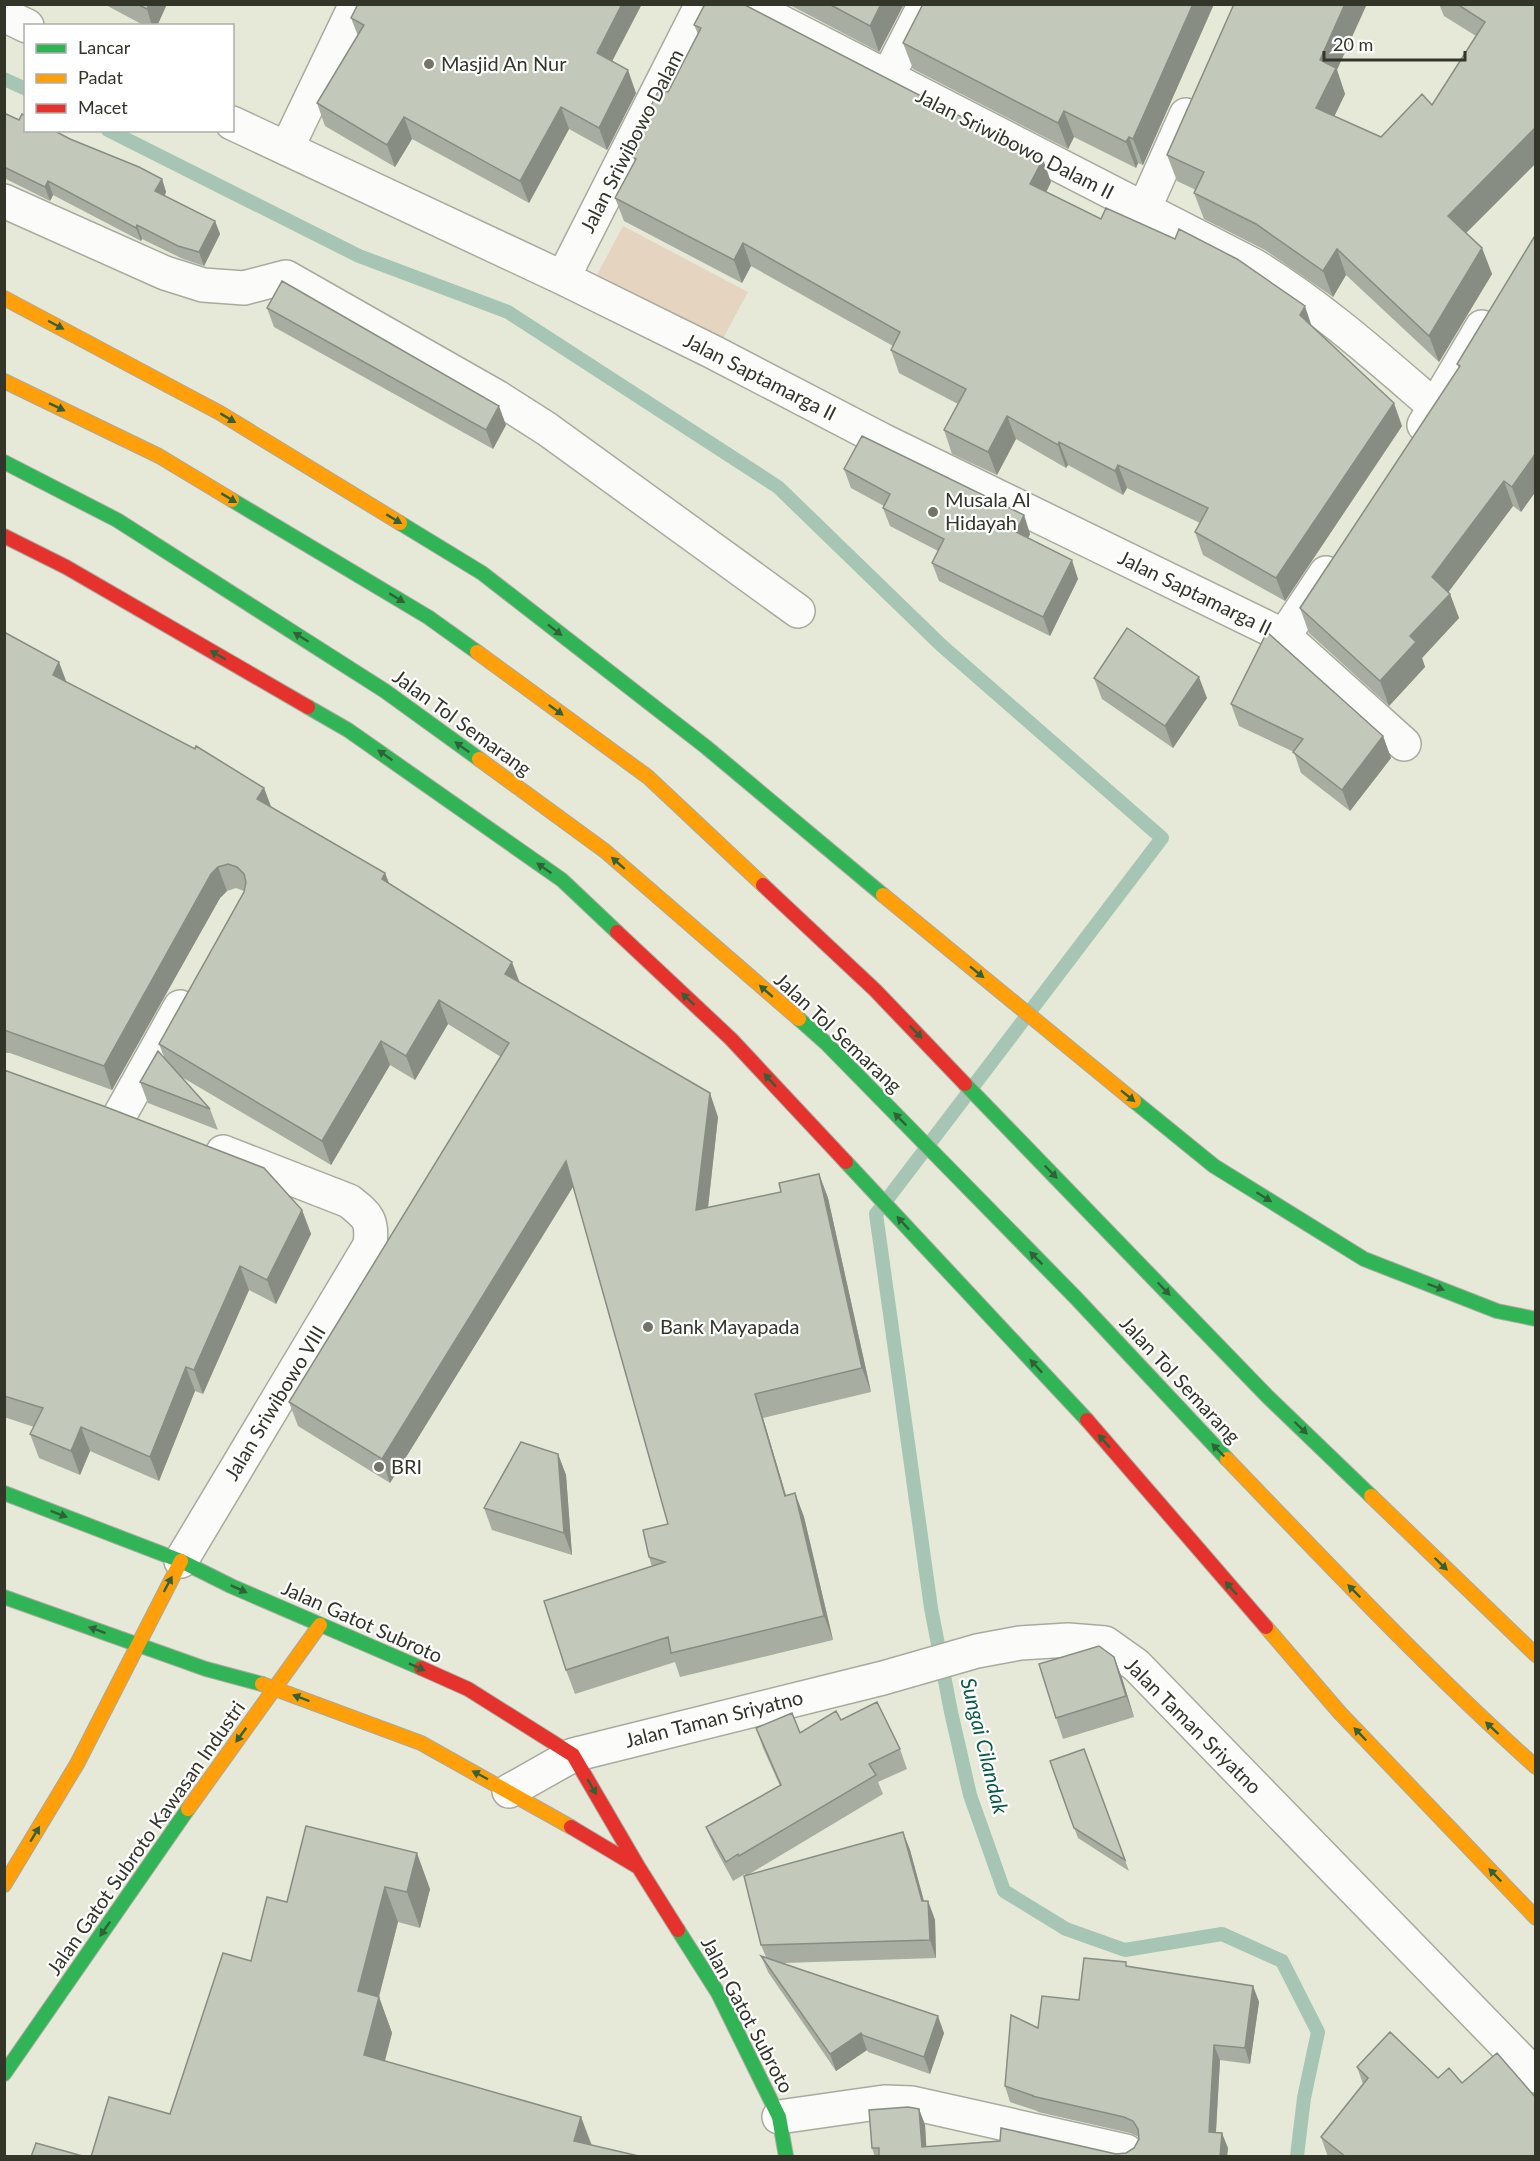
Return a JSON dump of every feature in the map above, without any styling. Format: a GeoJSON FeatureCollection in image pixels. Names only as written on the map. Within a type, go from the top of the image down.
{"type":"FeatureCollection","features":[{"type":"Feature","properties":{"kind":"main road"},"geometry":{"type":"LineString","coordinates":[[4,298],[220,413],[482,573],[706,747],[931,935],[1214,1166],[1364,1259],[1497,1311],[1536,1319]]}},
{"type":"Feature","properties":{"kind":"main road"},"geometry":{"type":"LineString","coordinates":[[4,381],[159,456],[428,617],[648,777],[875,990],[1267,1396],[1536,1655]]}},
{"type":"Feature","properties":{"kind":"main road","name":"Jalan Tol Semarang"},"geometry":{"type":"LineString","coordinates":[[4,462],[117,520],[385,691],[605,851],[825,1043],[1077,1299],[1342,1579],[1487,1723],[1536,1767]]}},
{"type":"Feature","properties":{"kind":"main road"},"geometry":{"type":"LineString","coordinates":[[4,536],[66,567],[348,730],[562,880],[731,1039],[1076,1408],[1340,1713],[1536,1917]]}},
{"type":"Feature","properties":{"kind":"main road","name":"Jalan Gatot Subroto"},"geometry":{"type":"LineString","coordinates":[[4,1492],[181,1561],[231,1586],[468,1689],[573,1755],[639,1868],[718,1994],[779,2117],[786,2157]]}},
{"type":"Feature","properties":{"kind":"main road"},"geometry":{"type":"LineString","coordinates":[[4,1885],[77,1764],[136,1644],[181,1561]]}},
{"type":"Feature","properties":{"kind":"main road","name":"Jalan Gatot Subroto"},"geometry":{"type":"LineString","coordinates":[[4,1597],[206,1669],[276,1688],[421,1743],[509,1791],[639,1868]]}},
{"type":"Feature","properties":{"kind":"main road","name":"Jalan Gatot Subroto Kawasan Industri"},"geometry":{"type":"LineString","coordinates":[[4,2074],[189,1806],[320,1625]]}},
{"type":"Feature","properties":{"kind":"street"},"geometry":{"type":"LineString","coordinates":[[287,148],[356,4]]}},
{"type":"Feature","properties":{"kind":"street","name":"Jalan Sriwibowo Dalam"},"geometry":{"type":"LineString","coordinates":[[563,278],[702,4]]}},
{"type":"Feature","properties":{"kind":"street","name":"Jalan Sriwibowo Dalam II"},"geometry":{"type":"LineString","coordinates":[[746,4],[886,78],[1256,266],[1334,320],[1434,406]]}},
{"type":"Feature","properties":{"kind":"street"},"geometry":{"type":"LineString","coordinates":[[886,78],[925,4]]}},
{"type":"Feature","properties":{"kind":"street"},"geometry":{"type":"LineString","coordinates":[[4,15],[24,25]]}},
{"type":"Feature","properties":{"kind":"street"},"geometry":{"type":"LineString","coordinates":[[1144,209],[1196,91]]}},
{"type":"Feature","properties":{"kind":"street","name":"Jalan Saptamarga II"},"geometry":{"type":"LineString","coordinates":[[234,124],[563,278],[713,352],[882,440],[1284,636],[1404,744]]}},
{"type":"Feature","properties":{"kind":"street"},"geometry":{"type":"LineString","coordinates":[[4,201],[165,273],[203,285],[244,288],[286,277],[547,429],[798,611]]}},
{"type":"Feature","properties":{"kind":"street"},"geometry":{"type":"LineString","coordinates":[[1410,450],[1499,298]]}},
{"type":"Feature","properties":{"kind":"street"},"geometry":{"type":"LineString","coordinates":[[1284,636],[1343,548]]}},
{"type":"Feature","properties":{"kind":"street"},"geometry":{"type":"LineString","coordinates":[[122,1113],[196,979]]}},
{"type":"Feature","properties":{"kind":"street"},"geometry":{"type":"LineString","coordinates":[[90,1101],[154,1125]]}},
{"type":"Feature","properties":{"kind":"street","name":"Jalan Sriwibowo VIII"},"geometry":{"type":"LineString","coordinates":[[181,1561],[370,1245],[372,1227],[366,1215],[349,1201],[197,1142]]}},
{"type":"Feature","properties":{"kind":"street","name":"Jalan Taman Sriyatno"},"geometry":{"type":"LineString","coordinates":[[509,1791],[573,1755],[883,1678],[977,1651],[1020,1643],[1068,1640],[1105,1644],[1136,1665],[1536,2076]]}},
{"type":"Feature","properties":{"kind":"street"},"geometry":{"type":"LineString","coordinates":[[779,2117],[885,2102],[912,2103],[1126,2151]]}},
{"type":"Feature","properties":{"kind":"shaded area"},"geometry":{"type":"Polygon","coordinates":[[[623,226],[748,292],[722,340],[597,275],[623,226]]]}},
{"type":"Feature","properties":{"kind":"building"},"geometry":{"type":"Polygon","coordinates":[[[137,4],[149,4],[147,9],[137,4]]]}},
{"type":"Feature","properties":{"kind":"building"},"geometry":{"type":"Polygon","coordinates":[[[358,4],[622,4],[597,53],[628,70],[599,128],[561,107],[520,181],[404,117],[387,145],[317,103],[364,25],[351,18],[358,4]]]}},
{"type":"Feature","properties":{"kind":"building"},"geometry":{"type":"Polygon","coordinates":[[[705,4],[743,4],[1043,159],[1030,184],[1101,219],[1106,208],[1175,239],[1179,229],[1237,259],[1305,306],[1300,315],[1394,403],[1276,578],[1195,532],[1208,508],[1118,465],[1115,471],[1059,442],[1058,445],[1007,416],[988,452],[944,430],[966,389],[891,350],[900,332],[743,243],[734,260],[615,198],[636,159],[633,157],[638,149],[631,145],[660,88],[668,92],[701,28],[694,25],[705,4]]]}},
{"type":"Feature","properties":{"kind":"building"},"geometry":{"type":"Polygon","coordinates":[[[829,4],[881,4],[870,26],[829,4]]]}},
{"type":"Feature","properties":{"kind":"building"},"geometry":{"type":"Polygon","coordinates":[[[923,4],[1193,4],[1133,139],[1129,137],[1126,142],[1064,111],[1058,123],[903,43],[923,4]]]}},
{"type":"Feature","properties":{"kind":"building"},"geometry":{"type":"Polygon","coordinates":[[[1234,4],[1345,4],[1320,60],[1336,68],[1316,108],[1381,137],[1422,94],[1432,105],[1485,22],[1457,4],[1536,4],[1536,127],[1448,216],[1482,248],[1429,336],[1337,249],[1323,271],[1256,224],[1194,193],[1204,172],[1167,155],[1234,4]]]}},
{"type":"Feature","properties":{"kind":"building"},"geometry":{"type":"Polygon","coordinates":[[[4,113],[19,120],[22,114],[24,115],[24,132],[57,132],[139,167],[162,179],[155,191],[215,221],[199,252],[178,246],[137,225],[136,228],[48,181],[45,187],[4,167],[4,113]]]}},
{"type":"Feature","properties":{"kind":"building"},"geometry":{"type":"Polygon","coordinates":[[[1536,234],[1536,453],[1512,487],[1504,481],[1432,577],[1450,594],[1410,636],[1416,642],[1380,681],[1300,608],[1460,366],[1457,364],[1536,234]]]}},
{"type":"Feature","properties":{"kind":"building"},"geometry":{"type":"Polygon","coordinates":[[[282,281],[499,406],[486,430],[267,308],[282,281]]]}},
{"type":"Feature","properties":{"kind":"building"},"geometry":{"type":"Polygon","coordinates":[[[862,436],[1024,515],[1016,532],[1072,560],[1043,617],[932,563],[944,539],[883,508],[890,494],[844,469],[862,436]]]}},
{"type":"Feature","properties":{"kind":"building"},"geometry":{"type":"Polygon","coordinates":[[[1127,628],[1199,677],[1165,726],[1094,678],[1127,628]]]}},
{"type":"Feature","properties":{"kind":"building"},"geometry":{"type":"Polygon","coordinates":[[[4,632],[59,662],[53,675],[195,749],[196,746],[264,788],[257,799],[385,873],[382,879],[512,962],[505,974],[710,1093],[696,1210],[781,1192],[779,1183],[819,1174],[862,1368],[755,1394],[785,1496],[795,1493],[824,1616],[671,1653],[668,1637],[566,1670],[544,1601],[665,1562],[649,1557],[643,1530],[668,1524],[566,1161],[382,1459],[289,1402],[509,1043],[439,1000],[406,1056],[381,1041],[322,1141],[159,1044],[244,892],[246,882],[244,874],[237,867],[228,864],[218,867],[211,874],[104,1066],[4,1030],[4,632]]]}},
{"type":"Feature","properties":{"kind":"building"},"geometry":{"type":"Polygon","coordinates":[[[1267,632],[1383,736],[1342,790],[1293,752],[1303,739],[1231,704],[1267,632]]]}},
{"type":"Feature","properties":{"kind":"building"},"geometry":{"type":"Polygon","coordinates":[[[158,1051],[210,1109],[140,1082],[158,1051]]]}},
{"type":"Feature","properties":{"kind":"building"},"geometry":{"type":"Polygon","coordinates":[[[4,1070],[264,1168],[302,1210],[267,1280],[240,1266],[194,1370],[186,1367],[150,1457],[81,1427],[71,1451],[30,1434],[43,1408],[4,1396],[4,1070]]]}},
{"type":"Feature","properties":{"kind":"building"},"geometry":{"type":"Polygon","coordinates":[[[521,1442],[558,1454],[564,1533],[484,1508],[521,1442]]]}},
{"type":"Feature","properties":{"kind":"building"},"geometry":{"type":"Polygon","coordinates":[[[1099,1646],[1114,1657],[1126,1696],[1056,1718],[1039,1664],[1099,1646]]]}},
{"type":"Feature","properties":{"kind":"building"},"geometry":{"type":"Polygon","coordinates":[[[877,1702],[900,1749],[869,1764],[876,1775],[726,1862],[706,1827],[781,1785],[756,1728],[792,1713],[800,1733],[836,1711],[841,1720],[877,1702]]]}},
{"type":"Feature","properties":{"kind":"building"},"geometry":{"type":"Polygon","coordinates":[[[1084,1749],[1125,1860],[1074,1828],[1050,1761],[1084,1749]]]}},
{"type":"Feature","properties":{"kind":"building"},"geometry":{"type":"Polygon","coordinates":[[[306,1826],[417,1853],[407,1892],[385,1887],[358,1991],[379,1997],[364,2055],[581,2117],[574,2141],[643,2157],[91,2157],[109,2097],[170,2114],[223,1953],[251,1961],[267,1897],[287,1902],[306,1826]]]}},
{"type":"Feature","properties":{"kind":"building"},"geometry":{"type":"Polygon","coordinates":[[[903,1832],[922,1901],[928,1901],[930,1940],[761,1945],[744,1876],[903,1832]]]}},
{"type":"Feature","properties":{"kind":"building"},"geometry":{"type":"Polygon","coordinates":[[[761,1956],[938,2016],[924,2057],[861,2033],[830,2054],[761,1956]]]}},
{"type":"Feature","properties":{"kind":"building"},"geometry":{"type":"Polygon","coordinates":[[[1084,1958],[1126,1962],[1126,1966],[1253,1986],[1245,2048],[1214,2045],[1209,2132],[1222,2133],[1220,2157],[879,2157],[879,2148],[872,2148],[869,2110],[908,2107],[919,2109],[922,2147],[1000,2141],[1001,2128],[1116,2154],[1126,2153],[1134,2148],[1139,2139],[1138,2129],[1133,2121],[1032,2096],[1034,2096],[1005,2086],[1011,2015],[1038,2028],[1042,1996],[1079,2000],[1084,1958]]]}},
{"type":"Feature","properties":{"kind":"building"},"geometry":{"type":"Polygon","coordinates":[[[1390,2032],[1438,2078],[1449,2068],[1462,2083],[1497,2053],[1536,2098],[1536,2157],[1346,2157],[1321,2137],[1368,2078],[1357,2067],[1390,2032]]]}},
{"type":"Feature","properties":{"kind":"building"},"geometry":{"type":"Polygon","coordinates":[[[36,2143],[86,2157],[31,2157],[36,2143]]]}},
{"type":"Feature","properties":{"kind":"waterway"},"geometry":{"type":"LineString","coordinates":[[4,79],[24,88]]}},
{"type":"Feature","properties":{"kind":"waterway","name":"Sungai Cilandak"},"geometry":{"type":"LineString","coordinates":[[112,132],[359,256],[508,312],[778,487],[941,645],[1162,838],[876,1214],[931,1608],[970,1795],[1004,1891],[1066,1929],[1125,1950],[1222,1934],[1282,1961],[1318,2032],[1304,2098],[1297,2156]]}},
{"type":"Feature","properties":{"kind":"traffic: fast"},"geometry":{"type":"LineString","coordinates":[[4,462],[117,520],[385,691],[479,759]]}},
{"type":"Feature","properties":{"kind":"traffic: fast"},"geometry":{"type":"LineString","coordinates":[[232,500],[428,617],[477,652]]}},
{"type":"Feature","properties":{"kind":"traffic: fast"},"geometry":{"type":"LineString","coordinates":[[400,523],[482,573],[706,747],[883,895]]}},
{"type":"Feature","properties":{"kind":"traffic: fast"},"geometry":{"type":"LineString","coordinates":[[308,707],[348,730],[562,880],[617,932]]}},
{"type":"Feature","properties":{"kind":"traffic: fast"},"geometry":{"type":"LineString","coordinates":[[799,1019],[826,1043],[1077,1299],[1227,1459]]}},
{"type":"Feature","properties":{"kind":"traffic: fast"},"geometry":{"type":"LineString","coordinates":[[965,1084],[1267,1396],[1371,1496]]}},
{"type":"Feature","properties":{"kind":"traffic: fast"},"geometry":{"type":"LineString","coordinates":[[1134,1101],[1214,1166],[1364,1259],[1497,1311],[1536,1319]]}},
{"type":"Feature","properties":{"kind":"traffic: fast"},"geometry":{"type":"LineString","coordinates":[[846,1162],[1087,1420]]}},
{"type":"Feature","properties":{"kind":"traffic: fast"},"geometry":{"type":"LineString","coordinates":[[4,1493],[181,1561],[231,1586],[421,1668]]}},
{"type":"Feature","properties":{"kind":"traffic: fast"},"geometry":{"type":"LineString","coordinates":[[4,1597],[206,1669],[262,1684]]}},
{"type":"Feature","properties":{"kind":"traffic: fast"},"geometry":{"type":"LineString","coordinates":[[4,2074],[188,1809]]}},
{"type":"Feature","properties":{"kind":"traffic: fast"},"geometry":{"type":"LineString","coordinates":[[678,1930],[718,1993],[779,2117],[786,2156]]}},
{"type":"Feature","properties":{"kind":"traffic: slow"},"geometry":{"type":"LineString","coordinates":[[4,298],[220,413],[400,523]]}},
{"type":"Feature","properties":{"kind":"traffic: slow"},"geometry":{"type":"LineString","coordinates":[[4,381],[159,456],[232,500]]}},
{"type":"Feature","properties":{"kind":"traffic: slow"},"geometry":{"type":"LineString","coordinates":[[477,652],[648,777],[763,885]]}},
{"type":"Feature","properties":{"kind":"traffic: slow"},"geometry":{"type":"LineString","coordinates":[[479,759],[605,851],[799,1019]]}},
{"type":"Feature","properties":{"kind":"traffic: slow"},"geometry":{"type":"LineString","coordinates":[[883,895],[1134,1101]]}},
{"type":"Feature","properties":{"kind":"traffic: slow"},"geometry":{"type":"LineString","coordinates":[[1227,1459],[1417,1655],[1536,1767]]}},
{"type":"Feature","properties":{"kind":"traffic: slow"},"geometry":{"type":"LineString","coordinates":[[1371,1496],[1536,1655]]}},
{"type":"Feature","properties":{"kind":"traffic: slow"},"geometry":{"type":"LineString","coordinates":[[4,1885],[77,1764],[181,1561]]}},
{"type":"Feature","properties":{"kind":"traffic: slow"},"geometry":{"type":"LineString","coordinates":[[188,1809],[320,1625]]}},
{"type":"Feature","properties":{"kind":"traffic: slow"},"geometry":{"type":"LineString","coordinates":[[1266,1627],[1340,1713],[1536,1918]]}},
{"type":"Feature","properties":{"kind":"traffic: slow"},"geometry":{"type":"LineString","coordinates":[[262,1684],[421,1743],[571,1827]]}},
{"type":"Feature","properties":{"kind":"traffic: jam"},"geometry":{"type":"LineString","coordinates":[[4,536],[66,567],[308,707]]}},
{"type":"Feature","properties":{"kind":"traffic: jam"},"geometry":{"type":"LineString","coordinates":[[763,885],[875,990],[965,1084]]}},
{"type":"Feature","properties":{"kind":"traffic: jam"},"geometry":{"type":"LineString","coordinates":[[617,932],[731,1039],[846,1162]]}},
{"type":"Feature","properties":{"kind":"traffic: jam"},"geometry":{"type":"LineString","coordinates":[[1087,1420],[1266,1627]]}},
{"type":"Feature","properties":{"kind":"traffic: jam"},"geometry":{"type":"LineString","coordinates":[[421,1668],[468,1689],[573,1755],[678,1930]]}},
{"type":"Feature","properties":{"kind":"traffic: jam"},"geometry":{"type":"LineString","coordinates":[[571,1827],[638,1867]]}},
{"type":"Feature","properties":{"kind":"place","name":"Masjid An Nur"},"geometry":{"type":"Point","coordinates":[429,64]}},
{"type":"Feature","properties":{"kind":"place","name":"Musala Al Hidayah"},"geometry":{"type":"Point","coordinates":[933,512]}},
{"type":"Feature","properties":{"kind":"place","name":"Bank Mayapada"},"geometry":{"type":"Point","coordinates":[648,1327]}},
{"type":"Feature","properties":{"kind":"place","name":"BRI"},"geometry":{"type":"Point","coordinates":[379,1467]}}]}
